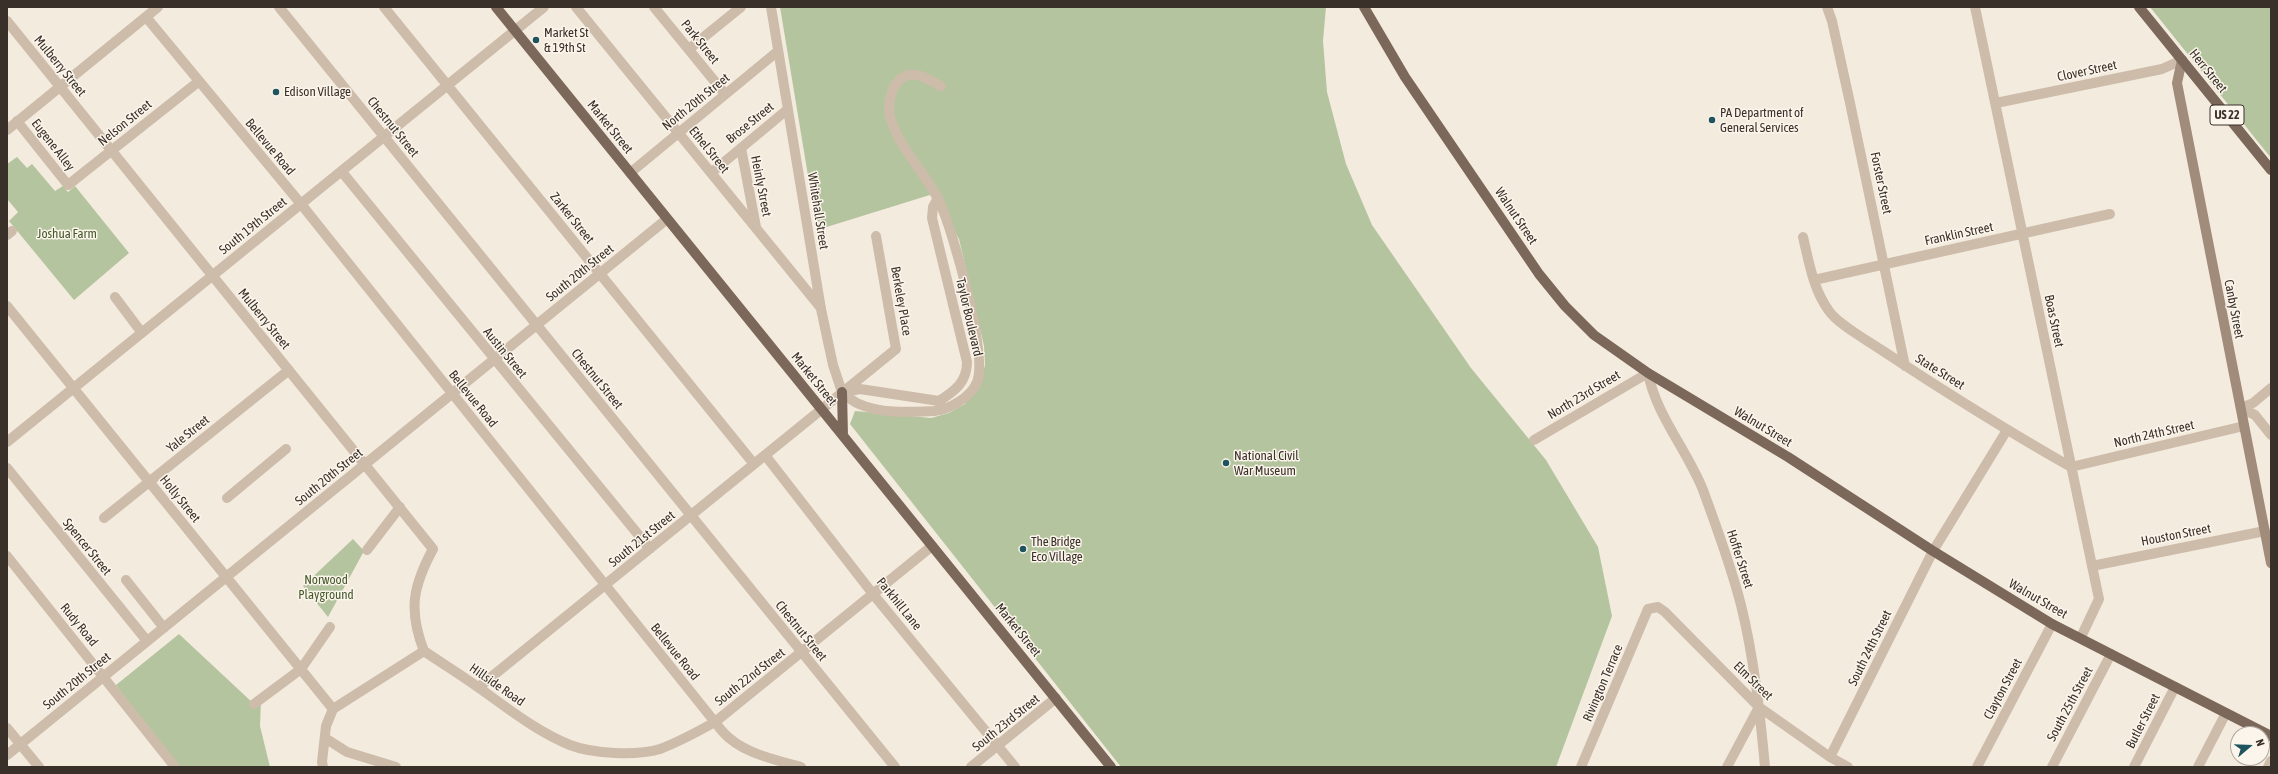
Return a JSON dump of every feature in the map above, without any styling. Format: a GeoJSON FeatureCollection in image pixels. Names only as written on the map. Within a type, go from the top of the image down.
{"type":"FeatureCollection","features":[{"type":"Feature","properties":{"kind":"main road","name":"Market Street"},"geometry":{"type":"LineString","coordinates":[[496,7],[1111,767]]}},
{"type":"Feature","properties":{"kind":"main road","name":"Walnut Street"},"geometry":{"type":"LineString","coordinates":[[1364,7],[1405,77],[1539,274],[1565,306],[1594,335],[1648,373],[1788,457],[1932,551],[2052,624],[2081,637],[2174,687],[2271,736]]}},
{"type":"Feature","properties":{"kind":"main road","name":"Herr Street"},"geometry":{"type":"LineString","coordinates":[[2139,7],[2271,170]]}},
{"type":"Feature","properties":{"kind":"main road","name":"Canby Street"},"geometry":{"type":"LineString","coordinates":[[2182,60],[2177,83],[2271,563]]}},
{"type":"Feature","properties":{"kind":"main road"},"geometry":{"type":"LineString","coordinates":[[842,392],[843,436]]}},
{"type":"Feature","properties":{"kind":"street"},"geometry":{"type":"LineString","coordinates":[[7,130],[158,7]]}},
{"type":"Feature","properties":{"kind":"street","name":"Chestnut Street"},"geometry":{"type":"LineString","coordinates":[[279,7],[895,767]]}},
{"type":"Feature","properties":{"kind":"street","name":"Zarker Street"},"geometry":{"type":"LineString","coordinates":[[384,7],[754,464]]}},
{"type":"Feature","properties":{"kind":"street","name":"South 19th Street"},"geometry":{"type":"LineString","coordinates":[[7,442],[544,7]]}},
{"type":"Feature","properties":{"kind":"street","name":"Ethel Street"},"geometry":{"type":"LineString","coordinates":[[576,7],[821,309]]}},
{"type":"Feature","properties":{"kind":"street","name":"Park Street"},"geometry":{"type":"LineString","coordinates":[[654,7],[726,94]]}},
{"type":"Feature","properties":{"kind":"street"},"geometry":{"type":"LineString","coordinates":[[689,49],[729,10],[741,7]]}},
{"type":"Feature","properties":{"kind":"street","name":"Whitehall Street"},"geometry":{"type":"LineString","coordinates":[[771,7],[821,309],[835,371],[842,392]]}},
{"type":"Feature","properties":{"kind":"street","name":"Forster Street"},"geometry":{"type":"LineString","coordinates":[[1827,7],[1832,21],[1885,264],[1905,366]]}},
{"type":"Feature","properties":{"kind":"street","name":"Boas Street"},"geometry":{"type":"LineString","coordinates":[[1975,7],[2070,467],[2099,599],[2081,637]]}},
{"type":"Feature","properties":{"kind":"street","name":"Bellevue Road"},"geometry":{"type":"LineString","coordinates":[[146,17],[198,82],[301,204],[732,742],[763,756],[801,767]]}},
{"type":"Feature","properties":{"kind":"street","name":"Mulberry Street"},"geometry":{"type":"LineString","coordinates":[[7,21],[433,549],[415,589],[414,610],[417,632],[424,650]]}},
{"type":"Feature","properties":{"kind":"street","name":"North 20th Street"},"geometry":{"type":"LineString","coordinates":[[630,173],[778,51]]}},
{"type":"Feature","properties":{"kind":"street","name":"Clover Street"},"geometry":{"type":"LineString","coordinates":[[1996,103],[2162,69],[2182,60]]}},
{"type":"Feature","properties":{"kind":"street","name":"Taylor Boulevard"},"geometry":{"type":"LineString","coordinates":[[842,392],[858,404],[889,411],[940,411],[960,402],[977,382],[979,356],[972,313],[953,238],[938,198],[900,140],[890,119],[888,103],[893,86],[905,77],[915,75],[941,86]]}},
{"type":"Feature","properties":{"kind":"street","name":"Nelson Street"},"geometry":{"type":"LineString","coordinates":[[68,185],[198,82]]}},
{"type":"Feature","properties":{"kind":"street","name":"Brose Street"},"geometry":{"type":"LineString","coordinates":[[710,173],[788,109]]}},
{"type":"Feature","properties":{"kind":"street","name":"Eugene Alley"},"geometry":{"type":"LineString","coordinates":[[17,121],[68,185]]}},
{"type":"Feature","properties":{"kind":"street","name":"Heinly Street"},"geometry":{"type":"LineString","coordinates":[[741,148],[756,229]]}},
{"type":"Feature","properties":{"kind":"street","name":"Austin Street"},"geometry":{"type":"LineString","coordinates":[[342,172],[494,360],[650,549]]}},
{"type":"Feature","properties":{"kind":"street","name":"Taylor Boulevard"},"geometry":{"type":"LineString","coordinates":[[842,392],[860,389],[939,401],[959,387],[967,373],[967,362],[932,218],[933,207],[938,198]]}},
{"type":"Feature","properties":{"kind":"street","name":"Franklin Street"},"geometry":{"type":"LineString","coordinates":[[1814,280],[2110,214]]}},
{"type":"Feature","properties":{"kind":"street","name":"South 20th Street"},"geometry":{"type":"LineString","coordinates":[[7,755],[667,219]]}},
{"type":"Feature","properties":{"kind":"street","name":"Berkeley Place"},"geometry":{"type":"LineString","coordinates":[[842,392],[896,349],[876,236]]}},
{"type":"Feature","properties":{"kind":"street","name":"State Street"},"geometry":{"type":"LineString","coordinates":[[1803,237],[1820,297],[1830,312],[1905,366],[2006,430],[2070,467]]}},
{"type":"Feature","properties":{"kind":"street"},"geometry":{"type":"LineString","coordinates":[[115,297],[142,333]]}},
{"type":"Feature","properties":{"kind":"street","name":"Holly Street"},"geometry":{"type":"LineString","coordinates":[[7,306],[332,709]]}},
{"type":"Feature","properties":{"kind":"street","name":"Yale Street"},"geometry":{"type":"LineString","coordinates":[[104,518],[288,370]]}},
{"type":"Feature","properties":{"kind":"street","name":"North 23rd Street"},"geometry":{"type":"LineString","coordinates":[[1534,440],[1648,373]]}},
{"type":"Feature","properties":{"kind":"street","name":"Hoffer Street"},"geometry":{"type":"LineString","coordinates":[[1648,373],[1654,398],[1702,488],[1723,546],[1741,606],[1759,707],[1765,767]]}},
{"type":"Feature","properties":{"kind":"street"},"geometry":{"type":"LineString","coordinates":[[2241,408],[2253,403],[2271,388]]}},
{"type":"Feature","properties":{"kind":"street"},"geometry":{"type":"LineString","coordinates":[[822,409],[842,392]]}},
{"type":"Feature","properties":{"kind":"street"},"geometry":{"type":"LineString","coordinates":[[2241,408],[2254,415],[2271,435]]}},
{"type":"Feature","properties":{"kind":"street","name":"South 21st Street"},"geometry":{"type":"LineString","coordinates":[[479,687],[606,586],[822,409]]}},
{"type":"Feature","properties":{"kind":"street","name":"North 24th Street"},"geometry":{"type":"LineString","coordinates":[[2070,467],[2244,426]]}},
{"type":"Feature","properties":{"kind":"street"},"geometry":{"type":"LineString","coordinates":[[1932,551],[2006,430]]}},
{"type":"Feature","properties":{"kind":"street"},"geometry":{"type":"LineString","coordinates":[[227,498],[286,449]]}},
{"type":"Feature","properties":{"kind":"street","name":"Parkhill Lane"},"geometry":{"type":"LineString","coordinates":[[765,455],[874,594],[1015,767]]}},
{"type":"Feature","properties":{"kind":"street","name":"Spencer Street"},"geometry":{"type":"LineString","coordinates":[[7,468],[147,641]]}},
{"type":"Feature","properties":{"kind":"street"},"geometry":{"type":"LineString","coordinates":[[367,550],[400,507]]}},
{"type":"Feature","properties":{"kind":"street","name":"Houston Street"},"geometry":{"type":"LineString","coordinates":[[2092,566],[2265,531]]}},
{"type":"Feature","properties":{"kind":"street","name":"South 22nd Street"},"geometry":{"type":"LineString","coordinates":[[715,722],[802,653],[932,546]]}},
{"type":"Feature","properties":{"kind":"street","name":"South 24th Street"},"geometry":{"type":"LineString","coordinates":[[1830,757],[1932,551]]}},
{"type":"Feature","properties":{"kind":"street","name":"Rudy Road"},"geometry":{"type":"LineString","coordinates":[[7,556],[175,767]]}},
{"type":"Feature","properties":{"kind":"street"},"geometry":{"type":"LineString","coordinates":[[126,580],[164,628]]}},
{"type":"Feature","properties":{"kind":"street","name":"Elm Street"},"geometry":{"type":"LineString","coordinates":[[1648,609],[1658,608],[1665,612],[1759,707],[1830,757],[1848,767]]}},
{"type":"Feature","properties":{"kind":"street","name":"Rivington Terrace"},"geometry":{"type":"LineString","coordinates":[[1581,767],[1648,609]]}},
{"type":"Feature","properties":{"kind":"street","name":"Clayton Street"},"geometry":{"type":"LineString","coordinates":[[1977,767],[2052,624]]}},
{"type":"Feature","properties":{"kind":"street"},"geometry":{"type":"LineString","coordinates":[[254,704],[301,670],[330,627]]}},
{"type":"Feature","properties":{"kind":"street"},"geometry":{"type":"LineString","coordinates":[[323,767],[324,738],[332,709],[424,650]]}},
{"type":"Feature","properties":{"kind":"street","name":"Hillside Road"},"geometry":{"type":"LineString","coordinates":[[424,650],[479,687],[522,719],[558,740],[572,746],[596,751],[636,753],[659,749],[688,737],[715,722]]}},
{"type":"Feature","properties":{"kind":"street","name":"South 25th Street"},"geometry":{"type":"LineString","coordinates":[[2052,767],[2111,654]]}},
{"type":"Feature","properties":{"kind":"street","name":"Butler Street"},"geometry":{"type":"LineString","coordinates":[[2134,767],[2174,687]]}},
{"type":"Feature","properties":{"kind":"street","name":"South 23rd Street"},"geometry":{"type":"LineString","coordinates":[[971,767],[1056,698]]}},
{"type":"Feature","properties":{"kind":"street"},"geometry":{"type":"LineString","coordinates":[[1726,767],[1759,707]]}},
{"type":"Feature","properties":{"kind":"street"},"geometry":{"type":"LineString","coordinates":[[2198,767],[2226,713]]}},
{"type":"Feature","properties":{"kind":"street"},"geometry":{"type":"LineString","coordinates":[[7,728],[39,767]]}},
{"type":"Feature","properties":{"kind":"street"},"geometry":{"type":"LineString","coordinates":[[324,738],[347,752],[396,767]]}},
{"type":"Feature","properties":{"kind":"street"},"geometry":{"type":"LineString","coordinates":[[2268,767],[2271,761]]}},
{"type":"Feature","properties":{"kind":"green space"},"geometry":{"type":"Polygon","coordinates":[[[780,7],[1326,7],[1323,41],[1327,92],[1346,164],[1372,225],[1471,368],[1546,460],[1598,547],[1612,616],[1556,767],[1121,767],[850,424],[855,411],[931,418],[949,413],[965,404],[981,380],[985,365],[984,346],[959,239],[933,194],[817,230],[780,7]]]}},
{"type":"Feature","properties":{"kind":"green space"},"geometry":{"type":"Polygon","coordinates":[[[2150,7],[2271,7],[2271,158],[2150,7]]]}},
{"type":"Feature","properties":{"kind":"green space","name":"Joshua Farm"},"geometry":{"type":"Polygon","coordinates":[[[17,157],[27,168],[32,164],[55,191],[63,186],[68,192],[75,186],[129,253],[74,300],[9,221],[18,212],[7,199],[7,164],[17,157]]]}},
{"type":"Feature","properties":{"kind":"green space","name":"Norwood Playground"},"geometry":{"type":"Polygon","coordinates":[[[353,539],[364,551],[328,617],[303,586],[353,539]]]}},
{"type":"Feature","properties":{"kind":"green space"},"geometry":{"type":"Polygon","coordinates":[[[179,634],[254,704],[261,698],[260,726],[270,767],[178,767],[116,685],[179,634]]]}},
{"type":"Feature","properties":{"kind":"place","name":"Market St & 19th St"},"geometry":{"type":"Point","coordinates":[536,40]}},
{"type":"Feature","properties":{"kind":"place","name":"Edison Village"},"geometry":{"type":"Point","coordinates":[276,92]}},
{"type":"Feature","properties":{"kind":"place","name":"PA Department of General Services"},"geometry":{"type":"Point","coordinates":[1712,120]}},
{"type":"Feature","properties":{"kind":"place","name":"National Civil War Museum"},"geometry":{"type":"Point","coordinates":[1226,463]}},
{"type":"Feature","properties":{"kind":"place","name":"The Bridge Eco Village"},"geometry":{"type":"Point","coordinates":[1023,549]}}]}
